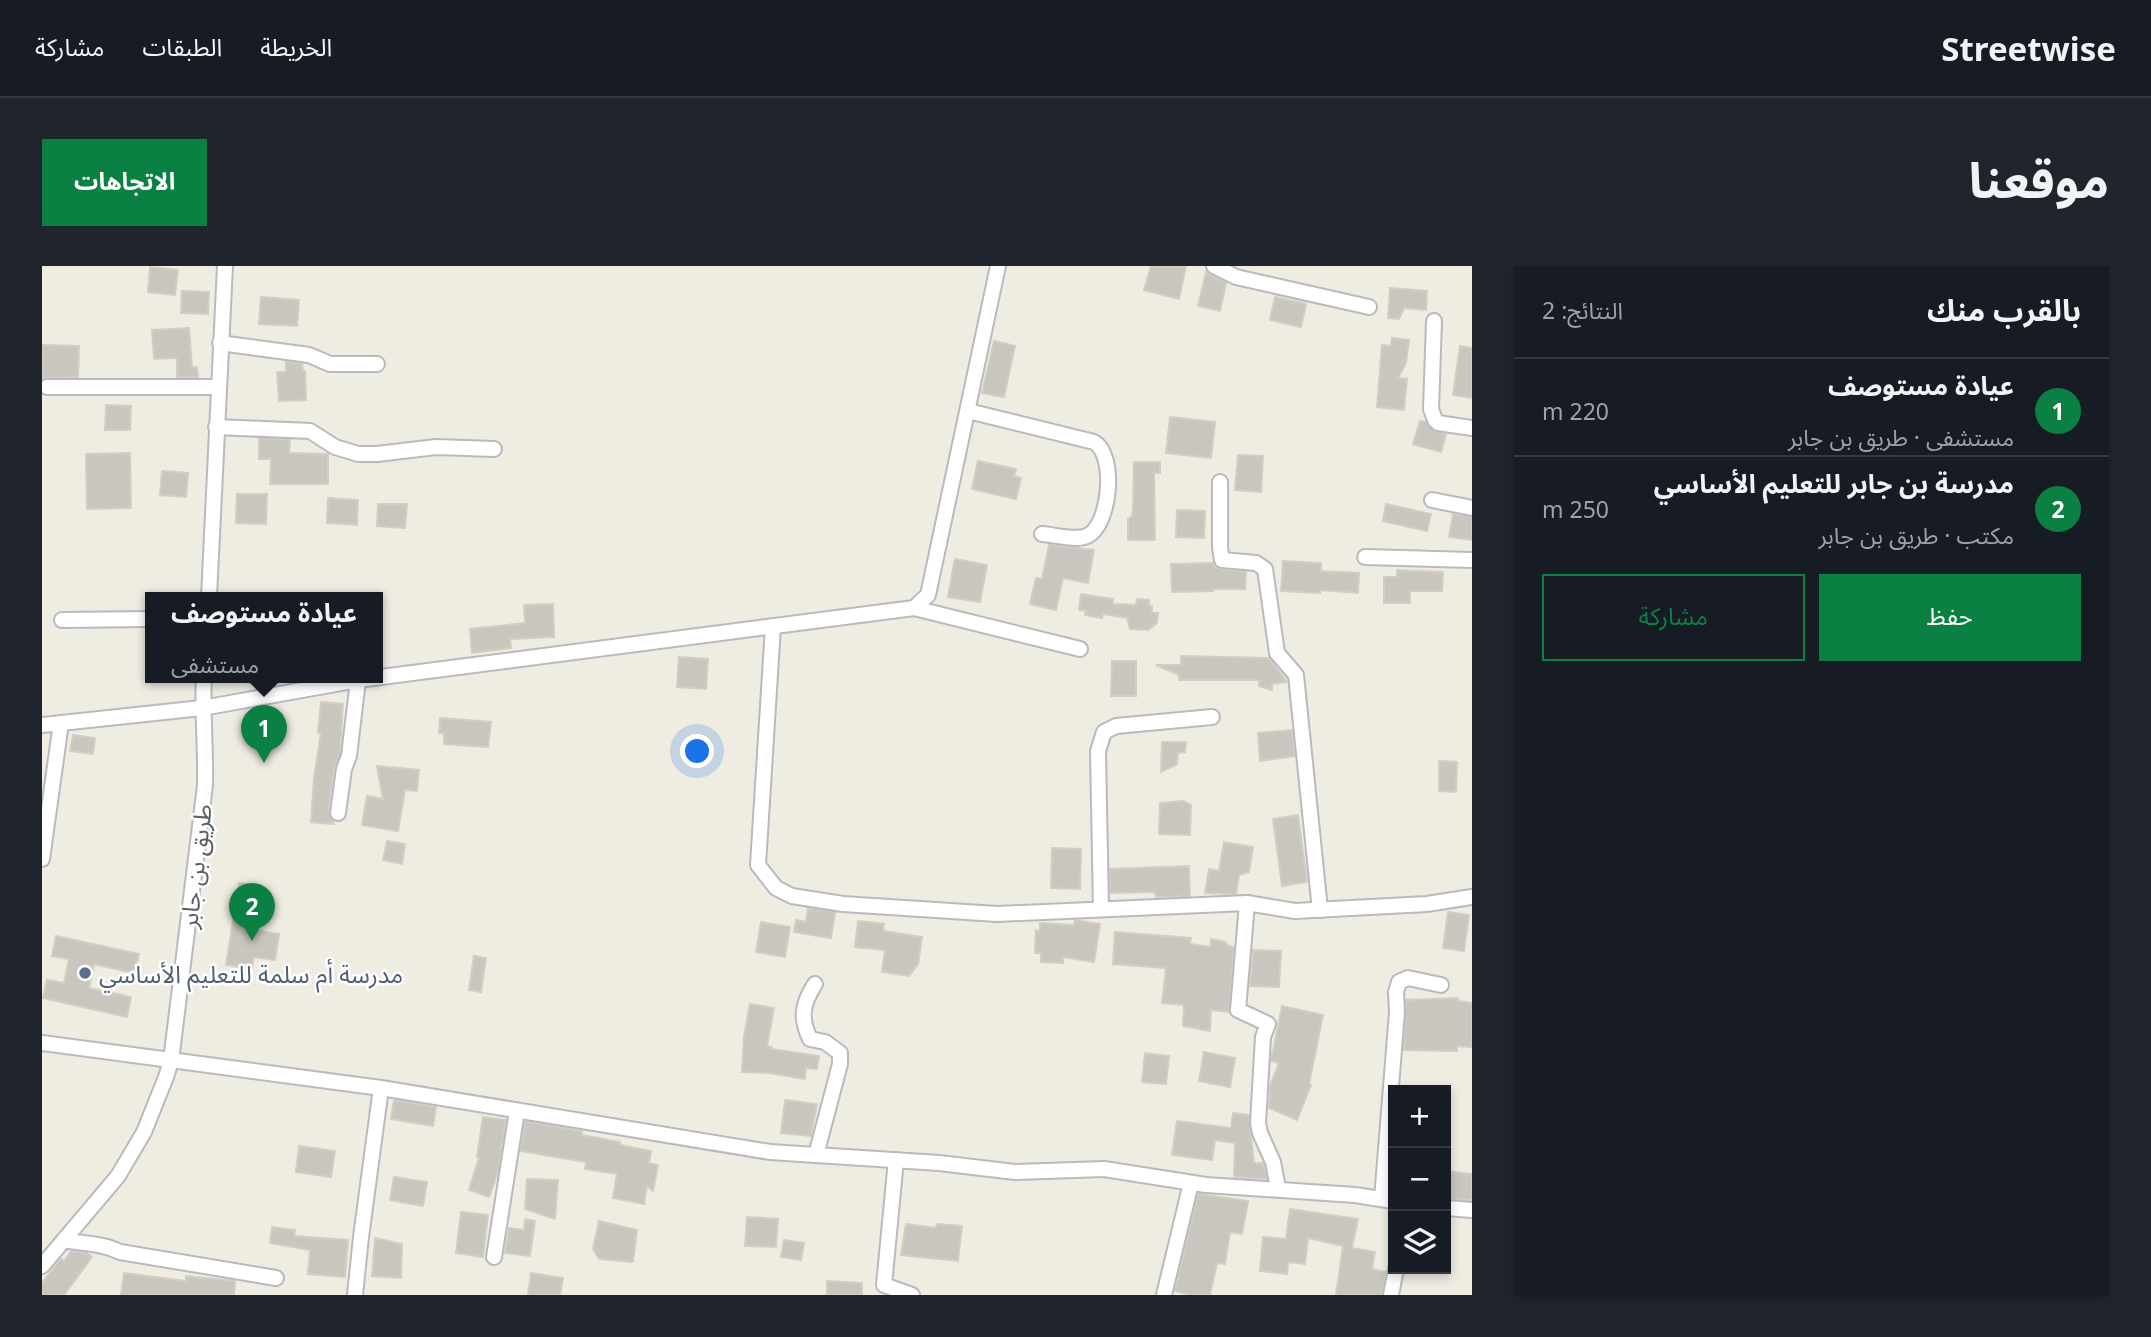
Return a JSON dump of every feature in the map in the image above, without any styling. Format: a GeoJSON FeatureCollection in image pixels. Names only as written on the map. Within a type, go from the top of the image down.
{"type":"FeatureCollection","features":[{"type":"Feature","properties":{"kind":"street"},"geometry":{"type":"LineString","coordinates":[[209,592],[225,266]]}},
{"type":"Feature","properties":{"kind":"street"},"geometry":{"type":"LineString","coordinates":[[914,608],[928,595],[998,266]]}},
{"type":"Feature","properties":{"kind":"street"},"geometry":{"type":"LineString","coordinates":[[1214,266],[1236,277],[1369,307]]}},
{"type":"Feature","properties":{"kind":"street"},"geometry":{"type":"LineString","coordinates":[[1434,321],[1433,416],[1438,423],[1472,428]]}},
{"type":"Feature","properties":{"kind":"street"},"geometry":{"type":"LineString","coordinates":[[220,343],[309,355],[330,363],[377,364]]}},
{"type":"Feature","properties":{"kind":"street"},"geometry":{"type":"LineString","coordinates":[[47,387],[218,387]]}},
{"type":"Feature","properties":{"kind":"street"},"geometry":{"type":"LineString","coordinates":[[968,411],[1102,446],[1108,462],[1108,489],[1096,529],[1088,536],[1079,538],[1042,534]]}},
{"type":"Feature","properties":{"kind":"street"},"geometry":{"type":"LineString","coordinates":[[216,427],[310,431],[335,447],[358,454],[436,447],[494,449]]}},
{"type":"Feature","properties":{"kind":"street"},"geometry":{"type":"LineString","coordinates":[[1220,482],[1220,547],[1223,560],[1256,563],[1265,569],[1276,653],[1296,675],[1320,909]]}},
{"type":"Feature","properties":{"kind":"street"},"geometry":{"type":"LineString","coordinates":[[1432,500],[1472,508]]}},
{"type":"Feature","properties":{"kind":"street"},"geometry":{"type":"LineString","coordinates":[[1365,557],[1472,560]]}},
{"type":"Feature","properties":{"kind":"street"},"geometry":{"type":"LineString","coordinates":[[383,677],[914,608],[1080,649]]}},
{"type":"Feature","properties":{"kind":"street"},"geometry":{"type":"LineString","coordinates":[[62,620],[145,619]]}},
{"type":"Feature","properties":{"kind":"street"},"geometry":{"type":"LineString","coordinates":[[773,626],[758,865],[776,888],[792,896],[843,904],[998,914],[1247,904],[1294,911],[1427,904],[1472,897]]}},
{"type":"Feature","properties":{"kind":"street","name":"طريق بن جابر"},"geometry":{"type":"LineString","coordinates":[[42,1266],[118,1176],[131,1156],[152,1114],[171,1061],[205,785],[204,683]]}},
{"type":"Feature","properties":{"kind":"street"},"geometry":{"type":"LineString","coordinates":[[42,725],[202,708],[341,683]]}},
{"type":"Feature","properties":{"kind":"street"},"geometry":{"type":"LineString","coordinates":[[338,813],[344,769],[349,756],[358,683]]}},
{"type":"Feature","properties":{"kind":"street"},"geometry":{"type":"LineString","coordinates":[[1101,909],[1098,751],[1104,732],[1115,726],[1212,717]]}},
{"type":"Feature","properties":{"kind":"street"},"geometry":{"type":"LineString","coordinates":[[42,859],[61,723]]}},
{"type":"Feature","properties":{"kind":"street"},"geometry":{"type":"LineString","coordinates":[[1247,904],[1238,1010],[1268,1024],[1263,1037],[1258,1123],[1273,1163],[1278,1188]]}},
{"type":"Feature","properties":{"kind":"street"},"geometry":{"type":"LineString","coordinates":[[42,1043],[382,1088],[770,1152],[896,1160],[1015,1172],[1104,1169],[1191,1183],[1278,1188],[1387,1200],[1396,992],[1399,982],[1408,978],[1441,985]]}},
{"type":"Feature","properties":{"kind":"street"},"geometry":{"type":"LineString","coordinates":[[815,984],[802,1013],[803,1025],[810,1039],[825,1042],[839,1053],[840,1064],[816,1155]]}},
{"type":"Feature","properties":{"kind":"street"},"geometry":{"type":"LineString","coordinates":[[355,1295],[382,1088]]}},
{"type":"Feature","properties":{"kind":"street"},"geometry":{"type":"LineString","coordinates":[[494,1257],[517,1111]]}},
{"type":"Feature","properties":{"kind":"street"},"geometry":{"type":"LineString","coordinates":[[896,1160],[884,1285],[912,1295]]}},
{"type":"Feature","properties":{"kind":"street"},"geometry":{"type":"LineString","coordinates":[[1164,1295],[1191,1183]]}},
{"type":"Feature","properties":{"kind":"street"},"geometry":{"type":"LineString","coordinates":[[1451,1208],[1472,1210]]}},
{"type":"Feature","properties":{"kind":"street"},"geometry":{"type":"LineString","coordinates":[[64,1240],[276,1278]]}},
{"type":"Feature","properties":{"kind":"street"},"geometry":{"type":"LineString","coordinates":[[1391,1295],[1395,1274]]}},
{"type":"Feature","properties":{"kind":"building"},"geometry":{"type":"Polygon","coordinates":[[[1151,266],[1186,266],[1179,299],[1144,290],[1151,266]]]}},
{"type":"Feature","properties":{"kind":"building"},"geometry":{"type":"Polygon","coordinates":[[[150,267],[178,270],[175,295],[148,292],[150,267]]]}},
{"type":"Feature","properties":{"kind":"building"},"geometry":{"type":"Polygon","coordinates":[[[1206,272],[1226,283],[1220,311],[1198,306],[1206,272]]]}},
{"type":"Feature","properties":{"kind":"building"},"geometry":{"type":"Polygon","coordinates":[[[1390,288],[1427,291],[1426,310],[1404,308],[1399,319],[1388,318],[1390,288]]]}},
{"type":"Feature","properties":{"kind":"building"},"geometry":{"type":"Polygon","coordinates":[[[182,291],[209,292],[208,314],[181,313],[182,291]]]}},
{"type":"Feature","properties":{"kind":"building"},"geometry":{"type":"Polygon","coordinates":[[[261,297],[299,300],[297,326],[259,324],[261,297]]]}},
{"type":"Feature","properties":{"kind":"building"},"geometry":{"type":"Polygon","coordinates":[[[1275,297],[1306,304],[1301,327],[1270,320],[1275,297]]]}},
{"type":"Feature","properties":{"kind":"building"},"geometry":{"type":"Polygon","coordinates":[[[189,328],[192,367],[197,367],[198,377],[177,377],[177,358],[154,359],[152,330],[189,328]]]}},
{"type":"Feature","properties":{"kind":"building"},"geometry":{"type":"Polygon","coordinates":[[[1392,338],[1409,340],[1406,363],[1398,378],[1407,379],[1404,410],[1377,407],[1382,345],[1391,346],[1392,338]]]}},
{"type":"Feature","properties":{"kind":"building"},"geometry":{"type":"Polygon","coordinates":[[[994,341],[1015,346],[1004,397],[982,393],[994,341]]]}},
{"type":"Feature","properties":{"kind":"building"},"geometry":{"type":"Polygon","coordinates":[[[42,345],[79,346],[78,377],[42,378],[42,345]]]}},
{"type":"Feature","properties":{"kind":"building"},"geometry":{"type":"Polygon","coordinates":[[[1460,346],[1472,348],[1472,398],[1453,395],[1460,346]]]}},
{"type":"Feature","properties":{"kind":"building"},"geometry":{"type":"Polygon","coordinates":[[[286,362],[302,364],[305,371],[306,400],[279,401],[277,372],[286,372],[286,362]]]}},
{"type":"Feature","properties":{"kind":"building"},"geometry":{"type":"Polygon","coordinates":[[[106,405],[131,406],[130,430],[105,430],[106,405]]]}},
{"type":"Feature","properties":{"kind":"building"},"geometry":{"type":"Polygon","coordinates":[[[1170,417],[1215,422],[1211,458],[1166,453],[1170,417]]]}},
{"type":"Feature","properties":{"kind":"building"},"geometry":{"type":"Polygon","coordinates":[[[1420,421],[1426,422],[1436,432],[1446,434],[1441,452],[1413,444],[1420,421]]]}},
{"type":"Feature","properties":{"kind":"building"},"geometry":{"type":"Polygon","coordinates":[[[259,438],[290,440],[289,453],[328,454],[328,484],[270,484],[271,459],[259,459],[259,438]]]}},
{"type":"Feature","properties":{"kind":"building"},"geometry":{"type":"Polygon","coordinates":[[[130,453],[131,508],[87,509],[86,454],[130,453]]]}},
{"type":"Feature","properties":{"kind":"building"},"geometry":{"type":"Polygon","coordinates":[[[1238,455],[1263,456],[1261,492],[1235,490],[1238,455]]]}},
{"type":"Feature","properties":{"kind":"building"},"geometry":{"type":"Polygon","coordinates":[[[978,461],[1016,469],[1014,476],[1021,478],[1016,499],[972,489],[978,461]]]}},
{"type":"Feature","properties":{"kind":"building"},"geometry":{"type":"Polygon","coordinates":[[[1134,462],[1160,462],[1160,473],[1154,473],[1155,540],[1128,540],[1128,519],[1132,516],[1133,508],[1134,462]]]}},
{"type":"Feature","properties":{"kind":"building"},"geometry":{"type":"Polygon","coordinates":[[[162,471],[188,473],[186,497],[160,495],[162,471]]]}},
{"type":"Feature","properties":{"kind":"building"},"geometry":{"type":"Polygon","coordinates":[[[237,494],[267,494],[266,524],[236,523],[237,494]]]}},
{"type":"Feature","properties":{"kind":"building"},"geometry":{"type":"Polygon","coordinates":[[[328,498],[358,500],[357,525],[327,523],[328,498]]]}},
{"type":"Feature","properties":{"kind":"building"},"geometry":{"type":"Polygon","coordinates":[[[378,504],[407,504],[405,528],[377,526],[378,504]]]}},
{"type":"Feature","properties":{"kind":"building"},"geometry":{"type":"Polygon","coordinates":[[[1386,504],[1431,514],[1427,531],[1383,521],[1386,504]]]}},
{"type":"Feature","properties":{"kind":"building"},"geometry":{"type":"Polygon","coordinates":[[[1177,510],[1205,511],[1204,538],[1176,537],[1177,510]]]}},
{"type":"Feature","properties":{"kind":"building"},"geometry":{"type":"Polygon","coordinates":[[[1453,514],[1472,517],[1472,540],[1449,537],[1453,514]]]}},
{"type":"Feature","properties":{"kind":"building"},"geometry":{"type":"Polygon","coordinates":[[[1049,545],[1094,550],[1088,583],[1063,578],[1056,610],[1030,604],[1036,578],[1042,579],[1049,545]]]}},
{"type":"Feature","properties":{"kind":"building"},"geometry":{"type":"Polygon","coordinates":[[[955,559],[987,565],[980,602],[948,597],[955,559]]]}},
{"type":"Feature","properties":{"kind":"building"},"geometry":{"type":"Polygon","coordinates":[[[1283,561],[1321,563],[1321,571],[1359,573],[1358,593],[1281,591],[1283,561]]]}},
{"type":"Feature","properties":{"kind":"building"},"geometry":{"type":"Polygon","coordinates":[[[1213,563],[1213,566],[1221,569],[1246,572],[1245,589],[1172,592],[1171,564],[1213,563]]]}},
{"type":"Feature","properties":{"kind":"building"},"geometry":{"type":"Polygon","coordinates":[[[1397,570],[1443,572],[1442,591],[1410,591],[1410,603],[1384,603],[1384,577],[1397,577],[1397,570]]]}},
{"type":"Feature","properties":{"kind":"building"},"geometry":{"type":"Polygon","coordinates":[[[1081,594],[1113,599],[1113,604],[1136,605],[1137,599],[1149,600],[1152,613],[1158,613],[1157,623],[1148,630],[1130,629],[1127,618],[1103,614],[1102,618],[1085,615],[1086,611],[1079,610],[1081,594]]]}},
{"type":"Feature","properties":{"kind":"building"},"geometry":{"type":"Polygon","coordinates":[[[553,604],[554,637],[510,639],[511,648],[472,653],[470,629],[525,623],[524,605],[553,604]]]}},
{"type":"Feature","properties":{"kind":"building"},"geometry":{"type":"Polygon","coordinates":[[[1181,656],[1269,658],[1287,682],[1272,684],[1272,690],[1259,686],[1259,680],[1179,680],[1179,675],[1156,665],[1181,665],[1181,656]]]}},
{"type":"Feature","properties":{"kind":"building"},"geometry":{"type":"Polygon","coordinates":[[[679,657],[708,659],[706,689],[677,687],[679,657]]]}},
{"type":"Feature","properties":{"kind":"building"},"geometry":{"type":"Polygon","coordinates":[[[1112,661],[1136,661],[1136,696],[1111,696],[1112,661]]]}},
{"type":"Feature","properties":{"kind":"building"},"geometry":{"type":"Polygon","coordinates":[[[321,702],[343,704],[340,754],[334,768],[328,812],[334,824],[311,822],[321,733],[318,733],[321,702]]]}},
{"type":"Feature","properties":{"kind":"building"},"geometry":{"type":"Polygon","coordinates":[[[440,718],[491,722],[488,747],[444,744],[444,733],[439,733],[440,718]]]}},
{"type":"Feature","properties":{"kind":"building"},"geometry":{"type":"Polygon","coordinates":[[[1292,730],[1295,756],[1260,761],[1258,733],[1292,730]]]}},
{"type":"Feature","properties":{"kind":"building"},"geometry":{"type":"Polygon","coordinates":[[[73,735],[95,738],[93,754],[70,751],[73,735]]]}},
{"type":"Feature","properties":{"kind":"building"},"geometry":{"type":"Polygon","coordinates":[[[1162,742],[1186,742],[1185,752],[1178,753],[1177,764],[1161,772],[1162,742]]]}},
{"type":"Feature","properties":{"kind":"building"},"geometry":{"type":"Polygon","coordinates":[[[1439,761],[1457,762],[1456,792],[1439,791],[1439,761]]]}},
{"type":"Feature","properties":{"kind":"building"},"geometry":{"type":"Polygon","coordinates":[[[377,766],[419,770],[417,791],[405,790],[398,831],[362,825],[367,796],[383,799],[377,766]]]}},
{"type":"Feature","properties":{"kind":"building"},"geometry":{"type":"Polygon","coordinates":[[[1183,801],[1191,805],[1190,835],[1159,834],[1160,803],[1183,801]]]}},
{"type":"Feature","properties":{"kind":"building"},"geometry":{"type":"Polygon","coordinates":[[[1298,815],[1307,882],[1282,886],[1273,819],[1298,815]]]}},
{"type":"Feature","properties":{"kind":"building"},"geometry":{"type":"Polygon","coordinates":[[[387,841],[405,844],[402,864],[383,860],[387,841]]]}},
{"type":"Feature","properties":{"kind":"building"},"geometry":{"type":"Polygon","coordinates":[[[1224,842],[1253,847],[1249,872],[1239,875],[1236,894],[1205,893],[1209,869],[1219,871],[1224,842]]]}},
{"type":"Feature","properties":{"kind":"building"},"geometry":{"type":"Polygon","coordinates":[[[1052,848],[1081,849],[1080,889],[1051,888],[1052,848]]]}},
{"type":"Feature","properties":{"kind":"building"},"geometry":{"type":"Polygon","coordinates":[[[1189,866],[1190,896],[1156,897],[1155,892],[1110,893],[1110,869],[1189,866]]]}},
{"type":"Feature","properties":{"kind":"building"},"geometry":{"type":"Polygon","coordinates":[[[239,883],[262,886],[255,930],[279,934],[275,960],[254,957],[252,969],[226,965],[239,883]]]}},
{"type":"Feature","properties":{"kind":"building"},"geometry":{"type":"Polygon","coordinates":[[[808,908],[835,912],[831,938],[794,932],[796,920],[806,922],[808,908]]]}},
{"type":"Feature","properties":{"kind":"building"},"geometry":{"type":"Polygon","coordinates":[[[1448,912],[1469,915],[1464,951],[1443,948],[1448,912]]]}},
{"type":"Feature","properties":{"kind":"building"},"geometry":{"type":"Polygon","coordinates":[[[1075,920],[1100,924],[1094,962],[1063,957],[1063,963],[1041,962],[1041,953],[1035,953],[1036,930],[1040,931],[1040,923],[1074,925],[1075,920]]]}},
{"type":"Feature","properties":{"kind":"building"},"geometry":{"type":"Polygon","coordinates":[[[858,921],[884,924],[883,931],[922,937],[918,964],[909,976],[882,972],[885,950],[855,947],[858,921]]]}},
{"type":"Feature","properties":{"kind":"building"},"geometry":{"type":"Polygon","coordinates":[[[761,922],[790,927],[785,957],[756,952],[761,922]]]}},
{"type":"Feature","properties":{"kind":"building"},"geometry":{"type":"Polygon","coordinates":[[[1115,932],[1191,938],[1190,944],[1210,947],[1211,939],[1234,947],[1229,1012],[1211,1010],[1210,1031],[1183,1026],[1184,1005],[1162,1003],[1166,968],[1113,964],[1115,932]]]}},
{"type":"Feature","properties":{"kind":"building"},"geometry":{"type":"Polygon","coordinates":[[[56,936],[139,954],[134,973],[94,964],[89,988],[131,997],[127,1017],[43,998],[47,980],[64,983],[69,959],[52,956],[56,936]]]}},
{"type":"Feature","properties":{"kind":"building"},"geometry":{"type":"Polygon","coordinates":[[[1253,950],[1281,951],[1279,987],[1250,986],[1253,950]]]}},
{"type":"Feature","properties":{"kind":"building"},"geometry":{"type":"Polygon","coordinates":[[[474,956],[486,958],[481,992],[469,990],[474,956]]]}},
{"type":"Feature","properties":{"kind":"building"},"geometry":{"type":"Polygon","coordinates":[[[1458,998],[1458,1001],[1472,1003],[1472,1047],[1457,1046],[1457,1051],[1404,1050],[1406,1000],[1458,998]]]}},
{"type":"Feature","properties":{"kind":"building"},"geometry":{"type":"Polygon","coordinates":[[[750,1004],[774,1008],[767,1046],[772,1047],[771,1049],[819,1056],[817,1069],[806,1068],[805,1079],[742,1072],[744,1036],[750,1004]]]}},
{"type":"Feature","properties":{"kind":"building"},"geometry":{"type":"Polygon","coordinates":[[[1282,1006],[1323,1015],[1309,1084],[1311,1085],[1297,1120],[1269,1108],[1270,1086],[1279,1063],[1271,1061],[1282,1006]]]}},
{"type":"Feature","properties":{"kind":"building"},"geometry":{"type":"Polygon","coordinates":[[[1204,1052],[1235,1058],[1230,1087],[1199,1081],[1204,1052]]]}},
{"type":"Feature","properties":{"kind":"building"},"geometry":{"type":"Polygon","coordinates":[[[1145,1053],[1169,1056],[1166,1084],[1142,1082],[1145,1053]]]}},
{"type":"Feature","properties":{"kind":"building"},"geometry":{"type":"Polygon","coordinates":[[[394,1100],[436,1107],[433,1126],[391,1119],[394,1100]]]}},
{"type":"Feature","properties":{"kind":"building"},"geometry":{"type":"Polygon","coordinates":[[[785,1100],[817,1104],[811,1136],[781,1133],[785,1100]]]}},
{"type":"Feature","properties":{"kind":"building"},"geometry":{"type":"Polygon","coordinates":[[[1233,1113],[1249,1115],[1254,1163],[1263,1163],[1267,1179],[1234,1177],[1235,1143],[1215,1140],[1212,1160],[1172,1155],[1177,1121],[1231,1128],[1233,1113]]]}},
{"type":"Feature","properties":{"kind":"building"},"geometry":{"type":"Polygon","coordinates":[[[483,1117],[506,1120],[498,1172],[489,1197],[469,1190],[479,1158],[483,1117]]]}},
{"type":"Feature","properties":{"kind":"building"},"geometry":{"type":"Polygon","coordinates":[[[525,1121],[582,1131],[582,1135],[651,1151],[649,1163],[658,1165],[653,1191],[647,1186],[644,1204],[613,1198],[617,1174],[585,1169],[586,1162],[520,1151],[525,1121]]]}},
{"type":"Feature","properties":{"kind":"building"},"geometry":{"type":"Polygon","coordinates":[[[299,1146],[335,1151],[331,1177],[296,1172],[299,1146]]]}},
{"type":"Feature","properties":{"kind":"building"},"geometry":{"type":"Polygon","coordinates":[[[1451,1172],[1472,1174],[1472,1200],[1451,1199],[1451,1172]]]}},
{"type":"Feature","properties":{"kind":"building"},"geometry":{"type":"Polygon","coordinates":[[[394,1177],[427,1182],[423,1206],[390,1200],[394,1177]]]}},
{"type":"Feature","properties":{"kind":"building"},"geometry":{"type":"Polygon","coordinates":[[[527,1179],[558,1180],[555,1219],[525,1209],[527,1179]]]}},
{"type":"Feature","properties":{"kind":"building"},"geometry":{"type":"Polygon","coordinates":[[[1198,1194],[1248,1201],[1242,1234],[1230,1232],[1225,1264],[1217,1263],[1210,1295],[1191,1295],[1175,1291],[1198,1194]]]}},
{"type":"Feature","properties":{"kind":"building"},"geometry":{"type":"Polygon","coordinates":[[[1290,1209],[1358,1219],[1352,1248],[1375,1252],[1372,1269],[1386,1272],[1382,1295],[1336,1295],[1343,1246],[1308,1238],[1305,1264],[1288,1262],[1287,1274],[1260,1271],[1263,1237],[1286,1239],[1290,1209]]]}},
{"type":"Feature","properties":{"kind":"building"},"geometry":{"type":"Polygon","coordinates":[[[461,1212],[488,1215],[483,1257],[456,1253],[461,1212]]]}},
{"type":"Feature","properties":{"kind":"building"},"geometry":{"type":"Polygon","coordinates":[[[747,1217],[778,1219],[776,1247],[745,1246],[747,1217]]]}},
{"type":"Feature","properties":{"kind":"building"},"geometry":{"type":"Polygon","coordinates":[[[525,1219],[535,1221],[530,1256],[505,1253],[509,1228],[524,1230],[525,1219]]]}},
{"type":"Feature","properties":{"kind":"building"},"geometry":{"type":"Polygon","coordinates":[[[599,1221],[637,1230],[633,1262],[599,1259],[593,1249],[599,1221]]]}},
{"type":"Feature","properties":{"kind":"building"},"geometry":{"type":"Polygon","coordinates":[[[906,1224],[936,1228],[937,1224],[962,1226],[958,1261],[901,1255],[906,1224]]]}},
{"type":"Feature","properties":{"kind":"building"},"geometry":{"type":"Polygon","coordinates":[[[272,1227],[295,1230],[294,1236],[348,1240],[345,1277],[308,1274],[310,1250],[270,1243],[272,1227]]]}},
{"type":"Feature","properties":{"kind":"building"},"geometry":{"type":"Polygon","coordinates":[[[375,1238],[402,1244],[401,1278],[372,1276],[375,1238]]]}},
{"type":"Feature","properties":{"kind":"building"},"geometry":{"type":"Polygon","coordinates":[[[784,1240],[804,1243],[801,1260],[781,1257],[784,1240]]]}},
{"type":"Feature","properties":{"kind":"building"},"geometry":{"type":"Polygon","coordinates":[[[71,1251],[87,1253],[92,1257],[64,1295],[42,1295],[42,1283],[71,1251]]]}},
{"type":"Feature","properties":{"kind":"building"},"geometry":{"type":"Polygon","coordinates":[[[124,1273],[186,1281],[186,1276],[235,1281],[234,1295],[121,1295],[124,1273]]]}},
{"type":"Feature","properties":{"kind":"building"},"geometry":{"type":"Polygon","coordinates":[[[531,1273],[563,1278],[560,1295],[528,1295],[531,1273]]]}},
{"type":"Feature","properties":{"kind":"building"},"geometry":{"type":"Polygon","coordinates":[[[827,1281],[862,1283],[862,1295],[827,1295],[827,1281]]]}},
{"type":"Feature","properties":{"kind":"place","name":"عيادة مستوصف"},"geometry":{"type":"Point","coordinates":[264,763]}},
{"type":"Feature","properties":{"kind":"place","name":"مدرسة بن جابر للتعليم الأساسي"},"geometry":{"type":"Point","coordinates":[252,941]}},
{"type":"Feature","properties":{"kind":"place","name":"مدرسة أم سلمة للتعليم الأساسي"},"geometry":{"type":"Point","coordinates":[85,973]}}]}
